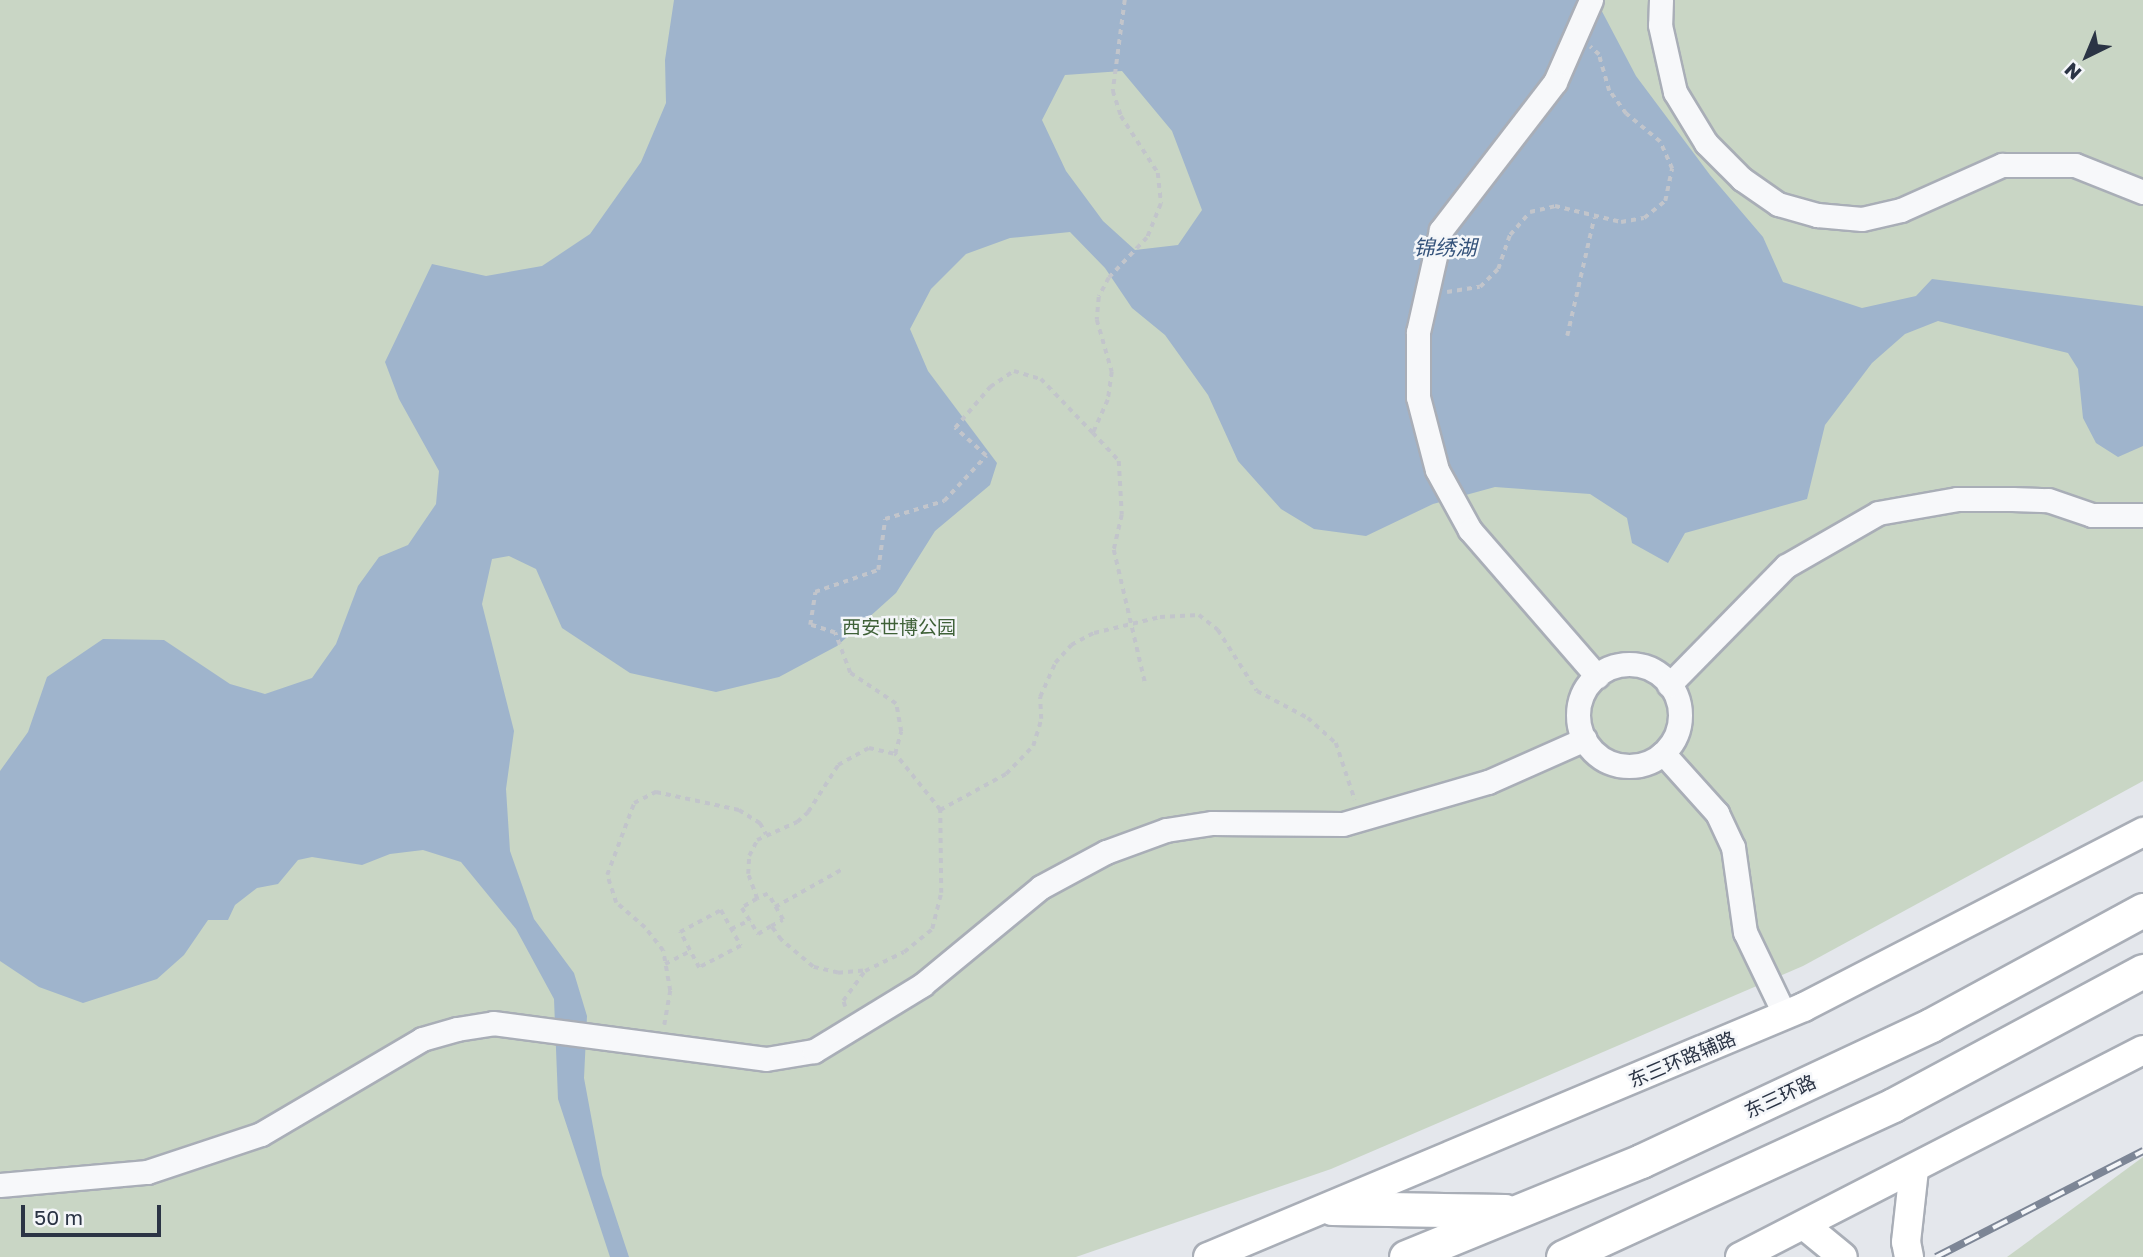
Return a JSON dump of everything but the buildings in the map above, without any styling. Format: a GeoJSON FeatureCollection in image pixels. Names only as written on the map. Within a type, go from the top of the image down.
{"type":"FeatureCollection","features":[{"type":"Feature","properties":{"kind":"highway","name":"东三环路"},"geometry":{"type":"LineString","coordinates":[[1406,1257],[1641,1161],[1931,1026],[2143,910]]}},
{"type":"Feature","properties":{"kind":"highway"},"geometry":{"type":"LineString","coordinates":[[1563,1257],[1893,1105],[2143,971]]}},
{"type":"Feature","properties":{"kind":"highway"},"geometry":{"type":"LineString","coordinates":[[1332,1208],[1522,1211]]}},
{"type":"Feature","properties":{"kind":"main road","name":"东三环路辅路"},"geometry":{"type":"LineString","coordinates":[[1208,1257],[1332,1208],[1785,1015],[2143,832]]}},
{"type":"Feature","properties":{"kind":"main road"},"geometry":{"type":"LineString","coordinates":[[1740,1257],[2143,1050]]}},
{"type":"Feature","properties":{"kind":"main road"},"geometry":{"type":"LineString","coordinates":[[1909,1257],[1906,1240],[1914,1169]]}},
{"type":"Feature","properties":{"kind":"main road"},"geometry":{"type":"LineString","coordinates":[[1804,1224],[1843,1257]]}},
{"type":"Feature","properties":{"kind":"lane"},"geometry":{"type":"LineString","coordinates":[[1591,0],[1555,82],[1441,230],[1418,332],[1418,397],[1437,470],[1469,530],[1597,676]]}},
{"type":"Feature","properties":{"kind":"lane"},"geometry":{"type":"LineString","coordinates":[[1661,0],[1660,25],[1675,92],[1706,143],[1742,179],[1778,204],[1817,215],[1861,219],[1900,209],[2001,165],[2075,164],[2143,192]]}},
{"type":"Feature","properties":{"kind":"lane"},"geometry":{"type":"LineString","coordinates":[[1669,685],[1786,566],[1878,513],[1957,499],[2012,499],[2048,500],[2092,515],[2143,515]]}},
{"type":"Feature","properties":{"kind":"lane"},"geometry":{"type":"LineString","coordinates":[[1634,664],[1650,669],[1669,685],[1679,708],[1679,724],[1663,753],[1649,762],[1616,765],[1601,758],[1584,738],[1578,715],[1581,698],[1597,676],[1617,666],[1634,664]]}},
{"type":"Feature","properties":{"kind":"lane"},"geometry":{"type":"LineString","coordinates":[[0,1185],[147,1172],[261,1133],[422,1039],[493,1023],[548,1028],[766,1059],[814,1051],[853,1030],[922,985],[1041,887],[1106,852],[1166,830],[1212,823],[1343,824],[1488,782],[1584,738]]}},
{"type":"Feature","properties":{"kind":"lane"},"geometry":{"type":"LineString","coordinates":[[1663,753],[1717,813],[1733,847],[1745,932],[1785,1015]]}},
{"type":"Feature","properties":{"kind":"path"},"geometry":{"type":"LineString","coordinates":[[1093,433],[1108,400],[1112,372],[1097,320],[1098,297],[1109,278],[1141,244],[1161,204],[1158,173],[1121,116],[1114,91],[1125,0]]}},
{"type":"Feature","properties":{"kind":"path"},"geometry":{"type":"LineString","coordinates":[[1427,290],[1454,293],[1480,287],[1498,269],[1510,235],[1530,212],[1555,206],[1594,218],[1644,218],[1665,201],[1672,169],[1660,142],[1626,114],[1609,91],[1599,55],[1575,37]]}},
{"type":"Feature","properties":{"kind":"path"},"geometry":{"type":"LineString","coordinates":[[1567,336],[1594,218]]}},
{"type":"Feature","properties":{"kind":"path"},"geometry":{"type":"LineString","coordinates":[[895,754],[901,732],[896,704],[850,673],[835,633],[810,625],[815,592],[878,570],[885,519],[944,501],[986,456],[955,428],[983,396],[1014,371],[1041,379],[1119,461],[1122,514],[1114,550],[1145,682]]}},
{"type":"Feature","properties":{"kind":"path"},"geometry":{"type":"LineString","coordinates":[[940,810],[1006,774],[1032,746],[1041,719],[1040,697],[1055,663],[1071,645],[1094,634],[1132,624],[1199,615],[1218,630],[1257,691],[1308,718],[1336,743],[1361,819]]}},
{"type":"Feature","properties":{"kind":"path"},"geometry":{"type":"LineString","coordinates":[[757,899],[748,874],[749,856],[757,840],[797,822],[838,765],[854,754],[869,748],[895,754],[940,810],[941,894],[932,929],[904,952],[865,971],[838,973],[813,967],[771,926]]}},
{"type":"Feature","properties":{"kind":"path"},"geometry":{"type":"LineString","coordinates":[[660,1045],[670,991],[663,951],[645,928],[616,902],[607,875],[634,803],[656,792],[738,810],[760,823],[766,834]]}},
{"type":"Feature","properties":{"kind":"path"},"geometry":{"type":"LineString","coordinates":[[775,906],[841,870]]}},
{"type":"Feature","properties":{"kind":"path"},"geometry":{"type":"LineString","coordinates":[[768,894],[775,906],[783,920],[758,934],[742,908],[768,894]]}},
{"type":"Feature","properties":{"kind":"path"},"geometry":{"type":"LineString","coordinates":[[721,909],[741,946],[699,968],[690,951],[680,932],[721,909]]}},
{"type":"Feature","properties":{"kind":"path"},"geometry":{"type":"LineString","coordinates":[[731,929],[750,920]]}},
{"type":"Feature","properties":{"kind":"path"},"geometry":{"type":"LineString","coordinates":[[665,964],[690,951]]}},
{"type":"Feature","properties":{"kind":"path"},"geometry":{"type":"LineString","coordinates":[[853,1030],[843,1001],[865,971]]}},
{"type":"Feature","properties":{"kind":"green space","name":"西安世博公园"},"geometry":{"type":"Polygon","coordinates":[[[0,0],[2143,0],[2143,781],[1803,966],[1331,1169],[1076,1257],[0,1257],[0,0]]]}},
{"type":"Feature","properties":{"kind":"green space"},"geometry":{"type":"Polygon","coordinates":[[[2143,1157],[2143,1257],[2007,1257],[2143,1157]]]}},
{"type":"Feature","properties":{"kind":"water","name":"锦绣湖"},"geometry":{"type":"Polygon","coordinates":[[[674,0],[1596,0],[1636,76],[1710,175],[1763,237],[1783,282],[1862,308],[1916,296],[1932,279],[2143,306],[2143,446],[2118,457],[2096,443],[2083,418],[2078,369],[2068,353],[1938,321],[1905,334],[1872,363],[1825,425],[1807,499],[1685,533],[1668,563],[1632,543],[1627,518],[1590,494],[1495,487],[1433,504],[1366,536],[1314,529],[1281,509],[1238,461],[1208,395],[1165,335],[1132,308],[1105,268],[1070,232],[1010,238],[966,254],[931,289],[910,329],[928,371],[997,463],[990,485],[935,531],[896,593],[837,646],[779,677],[716,692],[630,673],[562,628],[536,569],[509,556],[492,559],[482,604],[514,731],[506,789],[510,851],[534,919],[574,973],[587,1016],[584,1078],[602,1175],[629,1257],[610,1257],[558,1099],[554,999],[516,929],[461,862],[423,850],[390,854],[362,865],[312,857],[298,860],[278,884],[257,888],[235,905],[228,920],[208,920],[184,955],[157,979],[83,1003],[39,987],[0,961],[0,771],[28,732],[47,677],[103,639],[164,640],[230,684],[265,694],[312,678],[336,644],[358,586],[379,557],[408,545],[436,504],[439,471],[399,399],[385,362],[432,264],[486,276],[542,266],[590,234],[641,162],[666,103],[665,60],[674,0]],[[1122,71],[1065,75],[1042,120],[1066,171],[1103,221],[1135,250],[1178,245],[1202,210],[1172,131],[1122,71]]]}},
{"type":"Feature","properties":{"kind":"railway"},"geometry":{"type":"LineString","coordinates":[[1936,1257],[2143,1151]]}}]}
